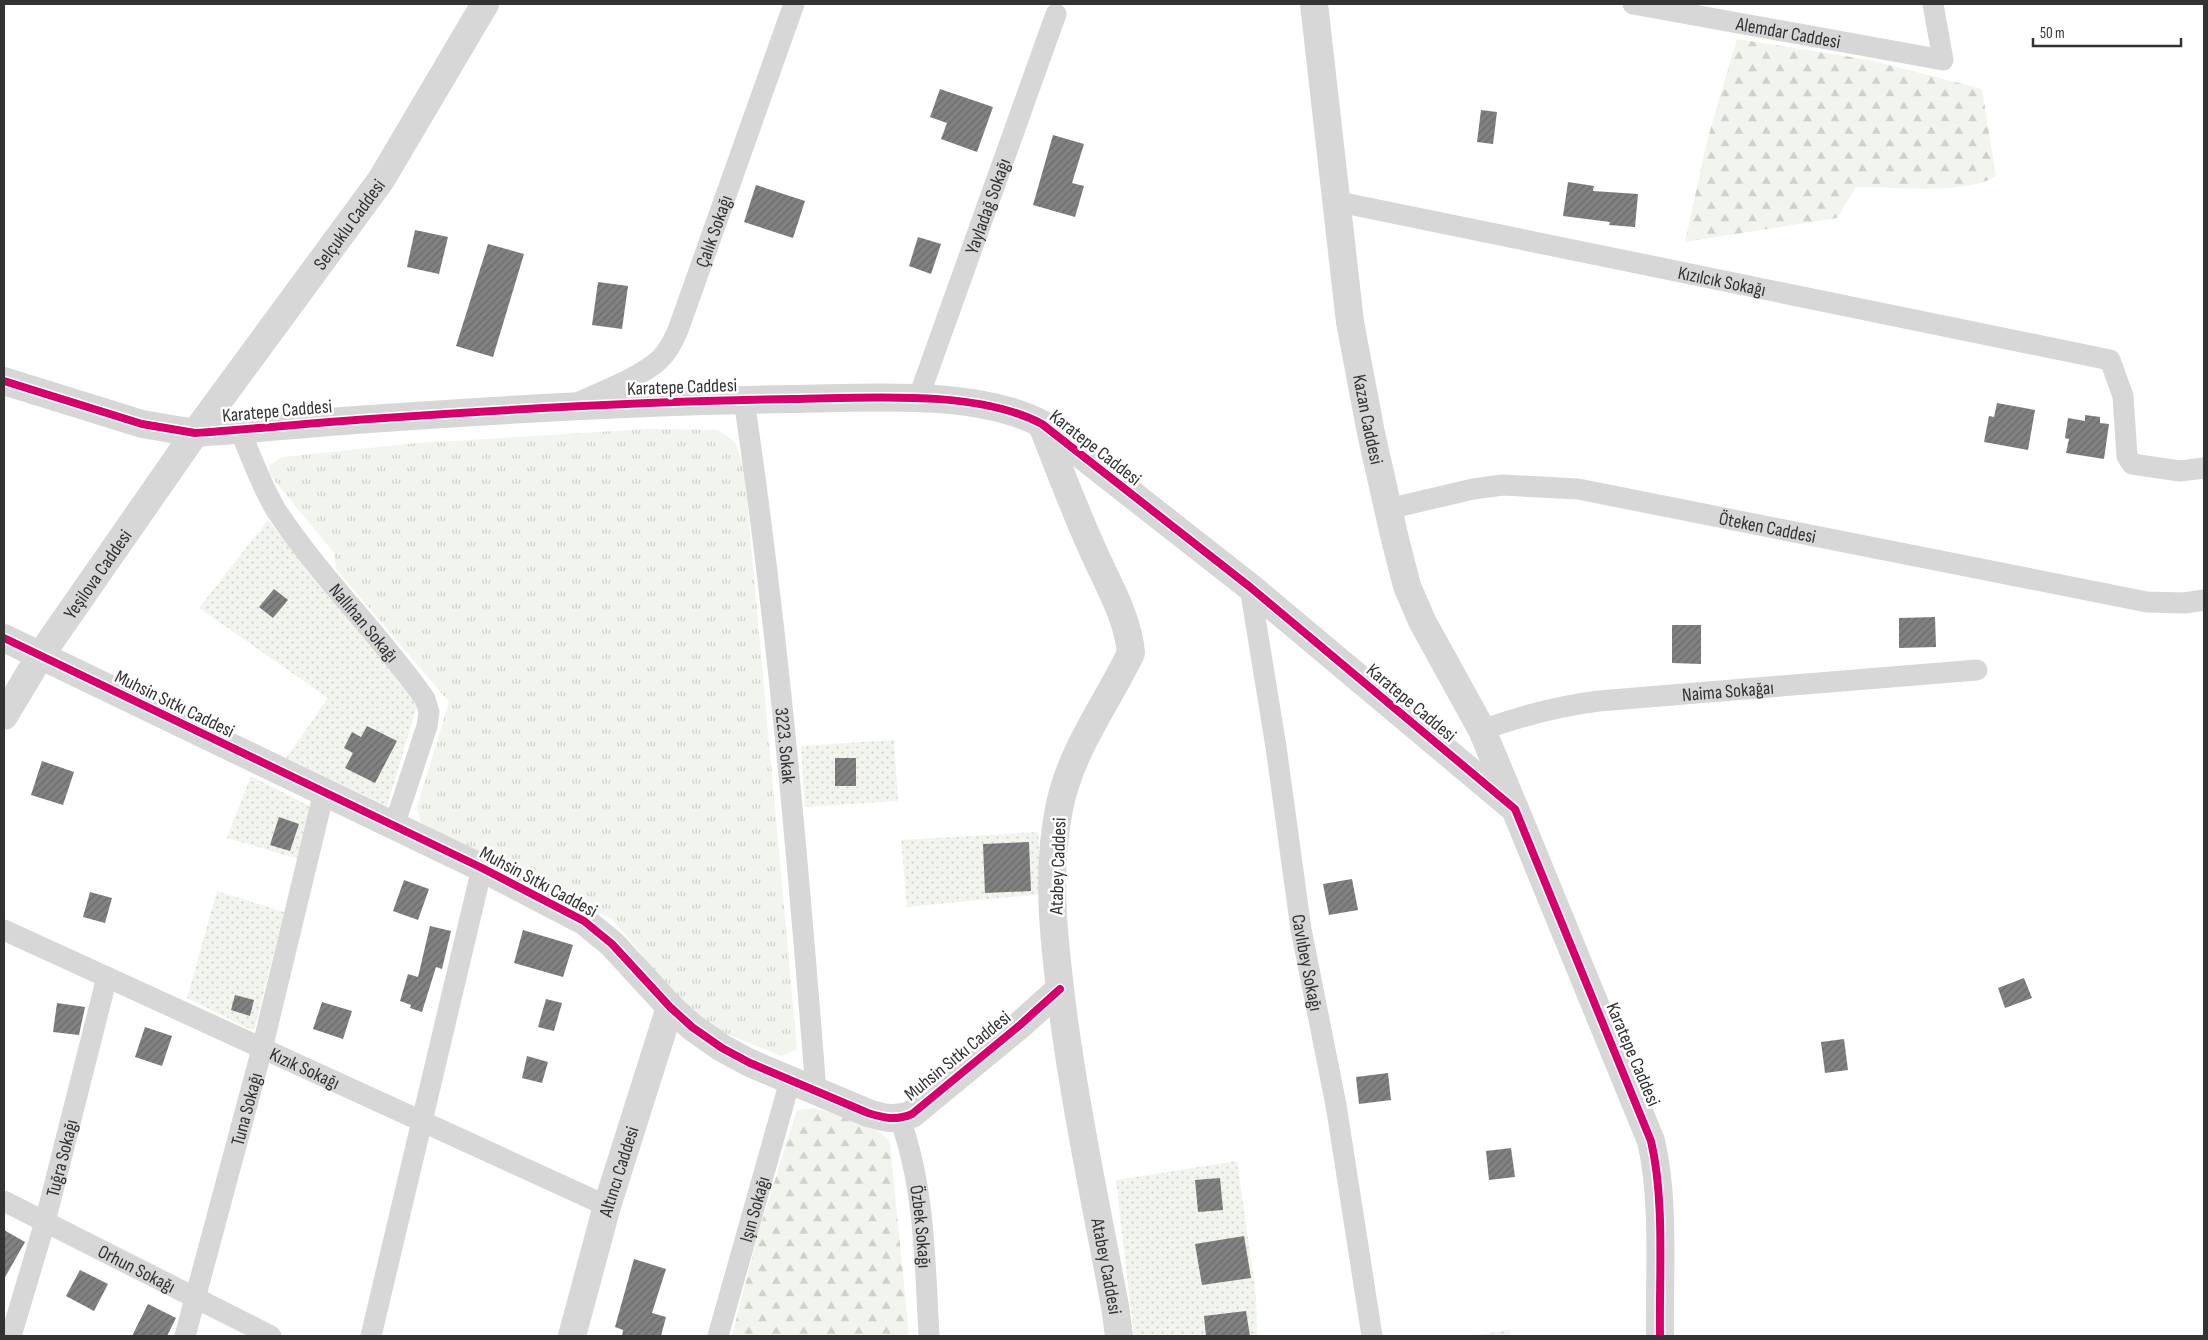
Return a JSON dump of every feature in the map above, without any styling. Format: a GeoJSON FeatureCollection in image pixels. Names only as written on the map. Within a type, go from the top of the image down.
{"type":"FeatureCollection","features":[{"type":"Feature","properties":{"kind":"street","name":"Selçuklu Caddesi"},"geometry":{"type":"LineString","coordinates":[[194,433],[381,180],[485,4]]}},
{"type":"Feature","properties":{"kind":"street","name":"Çalık Sokağı"},"geometry":{"type":"LineString","coordinates":[[570,407],[646,369],[659,360],[670,347],[678,330],[794,4]]}},
{"type":"Feature","properties":{"kind":"street","name":"Kazan Caddesi"},"geometry":{"type":"LineString","coordinates":[[1314,4],[1334,201],[1350,322],[1371,433],[1407,586],[1426,629],[1482,730],[1515,810]]}},
{"type":"Feature","properties":{"kind":"street","name":"Alemdar Caddesi"},"geometry":{"type":"LineString","coordinates":[[1633,4],[1943,60],[1933,4]]}},
{"type":"Feature","properties":{"kind":"street","name":"Yayladağ Sokağı"},"geometry":{"type":"LineString","coordinates":[[918,399],[1056,14]]}},
{"type":"Feature","properties":{"kind":"street","name":"Kızılcık Sokağı"},"geometry":{"type":"LineString","coordinates":[[1334,201],[2110,360],[2122,396],[2126,456],[2132,464],[2180,471],[2204,468]]}},
{"type":"Feature","properties":{"kind":"street","name":"Karatepe Caddesi"},"geometry":{"type":"LineString","coordinates":[[4,381],[142,424],[194,433],[368,419],[570,407],[744,400],[918,399],[1001,409],[1026,416],[1042,424],[1250,587],[1515,810],[1651,1141],[1656,1170],[1658,1205],[1660,1336]]}},
{"type":"Feature","properties":{"kind":"street","name":"3223. Sokak"},"geometry":{"type":"LineString","coordinates":[[744,400],[772,614],[804,939],[816,1091]]}},
{"type":"Feature","properties":{"kind":"street","name":"Atabey Caddesi"},"geometry":{"type":"LineString","coordinates":[[1042,424],[1080,523],[1130,638],[1131,653],[1076,754],[1070,769],[1059,809],[1052,882],[1060,988],[1071,1067],[1116,1306],[1119,1336]]}},
{"type":"Feature","properties":{"kind":"street","name":"Nallıhan Sokağı"},"geometry":{"type":"LineString","coordinates":[[240,430],[262,482],[276,509],[425,699],[430,712],[427,726],[394,826]]}},
{"type":"Feature","properties":{"kind":"street","name":"Yeşilova Caddesi"},"geometry":{"type":"LineString","coordinates":[[4,716],[40,656],[194,433]]}},
{"type":"Feature","properties":{"kind":"street","name":"Öteken Caddesi"},"geometry":{"type":"LineString","coordinates":[[1388,509],[1473,489],[1503,485],[1578,489],[2147,602],[2184,603],[2204,600]]}},
{"type":"Feature","properties":{"kind":"street","name":"Cavlıbey Sokağı"},"geometry":{"type":"LineString","coordinates":[[1250,587],[1276,747],[1301,929],[1336,1105],[1372,1336]]}},
{"type":"Feature","properties":{"kind":"street","name":"Muhsin Sıtkı Caddesi"},"geometry":{"type":"LineString","coordinates":[[4,638],[482,868],[584,921],[612,944],[670,1007],[722,1048],[790,1081],[885,1118],[900,1119],[912,1114],[1020,1026],[1060,988]]}},
{"type":"Feature","properties":{"kind":"street","name":"Naima Sokağaı"},"geometry":{"type":"LineString","coordinates":[[1482,730],[1528,714],[1560,706],[1599,701],[1977,670]]}},
{"type":"Feature","properties":{"kind":"street","name":"Tuna Sokağı"},"geometry":{"type":"LineString","coordinates":[[185,1336],[262,1049],[324,792]]}},
{"type":"Feature","properties":{"kind":"street"},"geometry":{"type":"LineString","coordinates":[[371,1336],[482,868]]}},
{"type":"Feature","properties":{"kind":"street","name":"Kızık Sokağı"},"geometry":{"type":"LineString","coordinates":[[4,930],[607,1206]]}},
{"type":"Feature","properties":{"kind":"street","name":"Tuğra Sokağı"},"geometry":{"type":"LineString","coordinates":[[11,1336],[45,1222],[107,977]]}},
{"type":"Feature","properties":{"kind":"street","name":"Altıncı Caddesi"},"geometry":{"type":"LineString","coordinates":[[572,1336],[607,1206],[670,1007]]}},
{"type":"Feature","properties":{"kind":"street","name":"Işın Sokağı"},"geometry":{"type":"LineString","coordinates":[[718,1336],[790,1081]]}},
{"type":"Feature","properties":{"kind":"street","name":"Özbek Sokağı"},"geometry":{"type":"LineString","coordinates":[[900,1119],[914,1165],[919,1198],[929,1336]]}},
{"type":"Feature","properties":{"kind":"street","name":"Orhun Sokağı"},"geometry":{"type":"LineString","coordinates":[[4,1200],[271,1336]]}},
{"type":"Feature","properties":{"kind":"green space"},"geometry":{"type":"Polygon","coordinates":[[[1737,39],[1870,60],[1982,89],[1996,176],[1967,186],[1948,188],[1856,187],[1837,218],[1685,242],[1707,141],[1737,39]]]}},
{"type":"Feature","properties":{"kind":"green space"},"geometry":{"type":"Polygon","coordinates":[[[647,429],[718,430],[735,442],[744,467],[797,1049],[781,1056],[715,1029],[660,983],[639,951],[612,919],[421,823],[417,807],[449,702],[336,569],[334,553],[269,474],[270,464],[283,457],[418,443],[647,429]]]}},
{"type":"Feature","properties":{"kind":"green space"},"geometry":{"type":"Polygon","coordinates":[[[268,520],[418,702],[387,806],[286,758],[328,698],[199,608],[268,520]]]}},
{"type":"Feature","properties":{"kind":"green space"},"geometry":{"type":"Polygon","coordinates":[[[894,740],[898,801],[805,807],[801,746],[894,740]]]}},
{"type":"Feature","properties":{"kind":"green space"},"geometry":{"type":"Polygon","coordinates":[[[251,776],[309,806],[311,815],[299,859],[227,838],[251,776]]]}},
{"type":"Feature","properties":{"kind":"green space"},"geometry":{"type":"Polygon","coordinates":[[[1038,832],[1042,894],[907,907],[901,840],[1038,832]]]}},
{"type":"Feature","properties":{"kind":"green space"},"geometry":{"type":"Polygon","coordinates":[[[217,891],[284,912],[254,1031],[187,998],[217,891]]]}},
{"type":"Feature","properties":{"kind":"green space"},"geometry":{"type":"Polygon","coordinates":[[[815,1108],[865,1124],[875,1129],[890,1142],[909,1336],[732,1336],[758,1234],[797,1110],[815,1108]]]}},
{"type":"Feature","properties":{"kind":"green space"},"geometry":{"type":"Polygon","coordinates":[[[1237,1161],[1256,1295],[1257,1336],[1134,1336],[1116,1180],[1237,1161]]]}},
{"type":"Feature","properties":{"kind":"green space"},"geometry":{"type":"Polygon","coordinates":[[[1510,1330],[1511,1336],[1468,1336],[1510,1330]]]}},
{"type":"Feature","properties":{"kind":"building"},"geometry":{"type":"Polygon","coordinates":[[[940,89],[993,107],[977,152],[941,139],[947,123],[930,117],[940,89]]]}},
{"type":"Feature","properties":{"kind":"building"},"geometry":{"type":"Polygon","coordinates":[[[1481,110],[1497,112],[1493,144],[1477,142],[1481,110]]]}},
{"type":"Feature","properties":{"kind":"building"},"geometry":{"type":"Polygon","coordinates":[[[1053,135],[1084,144],[1072,183],[1084,186],[1075,217],[1033,205],[1053,135]]]}},
{"type":"Feature","properties":{"kind":"building"},"geometry":{"type":"Polygon","coordinates":[[[1568,182],[1594,186],[1593,191],[1638,194],[1635,227],[1609,225],[1610,222],[1563,216],[1568,182]]]}},
{"type":"Feature","properties":{"kind":"building"},"geometry":{"type":"Polygon","coordinates":[[[756,185],[805,201],[793,238],[744,222],[756,185]]]}},
{"type":"Feature","properties":{"kind":"building"},"geometry":{"type":"Polygon","coordinates":[[[415,230],[448,237],[439,274],[407,267],[415,230]]]}},
{"type":"Feature","properties":{"kind":"building"},"geometry":{"type":"Polygon","coordinates":[[[918,237],[941,244],[931,274],[909,266],[918,237]]]}},
{"type":"Feature","properties":{"kind":"building"},"geometry":{"type":"Polygon","coordinates":[[[488,244],[524,254],[493,357],[456,346],[488,244]]]}},
{"type":"Feature","properties":{"kind":"building"},"geometry":{"type":"Polygon","coordinates":[[[598,282],[628,286],[622,329],[592,325],[598,282]]]}},
{"type":"Feature","properties":{"kind":"building"},"geometry":{"type":"Polygon","coordinates":[[[1997,403],[2035,410],[2028,450],[1984,442],[1989,416],[1994,417],[1997,403]]]}},
{"type":"Feature","properties":{"kind":"building"},"geometry":{"type":"Polygon","coordinates":[[[2085,415],[2100,417],[2100,423],[2109,424],[2104,459],[2066,453],[2069,439],[2065,438],[2068,418],[2085,421],[2085,415]]]}},
{"type":"Feature","properties":{"kind":"building"},"geometry":{"type":"Polygon","coordinates":[[[274,589],[288,600],[273,618],[259,607],[274,589]]]}},
{"type":"Feature","properties":{"kind":"building"},"geometry":{"type":"Polygon","coordinates":[[[1935,617],[1936,647],[1899,648],[1899,618],[1935,617]]]}},
{"type":"Feature","properties":{"kind":"building"},"geometry":{"type":"Polygon","coordinates":[[[1672,625],[1701,625],[1701,664],[1672,663],[1672,625]]]}},
{"type":"Feature","properties":{"kind":"building"},"geometry":{"type":"Polygon","coordinates":[[[367,726],[397,741],[375,783],[345,768],[353,753],[344,748],[352,732],[361,737],[367,726]]]}},
{"type":"Feature","properties":{"kind":"building"},"geometry":{"type":"Polygon","coordinates":[[[835,758],[856,758],[856,786],[835,786],[835,758]]]}},
{"type":"Feature","properties":{"kind":"building"},"geometry":{"type":"Polygon","coordinates":[[[42,761],[74,772],[63,805],[31,795],[42,761]]]}},
{"type":"Feature","properties":{"kind":"building"},"geometry":{"type":"Polygon","coordinates":[[[279,817],[299,824],[290,851],[270,845],[279,817]]]}},
{"type":"Feature","properties":{"kind":"building"},"geometry":{"type":"Polygon","coordinates":[[[1029,842],[1031,891],[985,893],[983,844],[1029,842]]]}},
{"type":"Feature","properties":{"kind":"building"},"geometry":{"type":"Polygon","coordinates":[[[1352,879],[1358,910],[1329,915],[1323,884],[1352,879]]]}},
{"type":"Feature","properties":{"kind":"building"},"geometry":{"type":"Polygon","coordinates":[[[404,880],[429,889],[418,920],[393,911],[404,880]]]}},
{"type":"Feature","properties":{"kind":"building"},"geometry":{"type":"Polygon","coordinates":[[[90,892],[112,898],[105,923],[83,917],[90,892]]]}},
{"type":"Feature","properties":{"kind":"building"},"geometry":{"type":"Polygon","coordinates":[[[430,926],[451,931],[442,969],[436,967],[422,1012],[410,1008],[411,1005],[400,1001],[408,974],[418,977],[430,926]]]}},
{"type":"Feature","properties":{"kind":"building"},"geometry":{"type":"Polygon","coordinates":[[[523,930],[573,945],[563,977],[514,963],[523,930]]]}},
{"type":"Feature","properties":{"kind":"building"},"geometry":{"type":"Polygon","coordinates":[[[2024,978],[2032,998],[2005,1008],[1998,988],[2024,978]]]}},
{"type":"Feature","properties":{"kind":"building"},"geometry":{"type":"Polygon","coordinates":[[[235,995],[254,1000],[250,1016],[231,1010],[235,995]]]}},
{"type":"Feature","properties":{"kind":"building"},"geometry":{"type":"Polygon","coordinates":[[[546,999],[562,1003],[554,1031],[538,1027],[546,999]]]}},
{"type":"Feature","properties":{"kind":"building"},"geometry":{"type":"Polygon","coordinates":[[[322,1002],[352,1011],[343,1039],[313,1029],[322,1002]]]}},
{"type":"Feature","properties":{"kind":"building"},"geometry":{"type":"Polygon","coordinates":[[[57,1003],[85,1007],[79,1035],[53,1032],[57,1003]]]}},
{"type":"Feature","properties":{"kind":"building"},"geometry":{"type":"Polygon","coordinates":[[[145,1027],[172,1036],[162,1066],[135,1057],[145,1027]]]}},
{"type":"Feature","properties":{"kind":"building"},"geometry":{"type":"Polygon","coordinates":[[[1844,1039],[1848,1070],[1825,1073],[1821,1042],[1844,1039]]]}},
{"type":"Feature","properties":{"kind":"building"},"geometry":{"type":"Polygon","coordinates":[[[527,1056],[548,1062],[542,1083],[522,1078],[527,1056]]]}},
{"type":"Feature","properties":{"kind":"building"},"geometry":{"type":"Polygon","coordinates":[[[1388,1073],[1391,1100],[1359,1104],[1356,1077],[1388,1073]]]}},
{"type":"Feature","properties":{"kind":"building"},"geometry":{"type":"Polygon","coordinates":[[[1511,1148],[1515,1177],[1489,1180],[1486,1151],[1511,1148]]]}},
{"type":"Feature","properties":{"kind":"building"},"geometry":{"type":"Polygon","coordinates":[[[1220,1178],[1223,1210],[1198,1212],[1195,1180],[1220,1178]]]}},
{"type":"Feature","properties":{"kind":"building"},"geometry":{"type":"Polygon","coordinates":[[[4,1230],[25,1242],[4,1279],[4,1230]]]}},
{"type":"Feature","properties":{"kind":"building"},"geometry":{"type":"Polygon","coordinates":[[[1244,1236],[1251,1278],[1202,1285],[1195,1244],[1244,1236]]]}},
{"type":"Feature","properties":{"kind":"building"},"geometry":{"type":"Polygon","coordinates":[[[634,1259],[666,1269],[652,1313],[666,1317],[661,1336],[622,1336],[623,1330],[615,1327],[634,1259]]]}},
{"type":"Feature","properties":{"kind":"building"},"geometry":{"type":"Polygon","coordinates":[[[80,1270],[108,1284],[94,1311],[66,1296],[80,1270]]]}},
{"type":"Feature","properties":{"kind":"building"},"geometry":{"type":"Polygon","coordinates":[[[148,1304],[176,1318],[167,1336],[132,1336],[148,1304]]]}},
{"type":"Feature","properties":{"kind":"building"},"geometry":{"type":"Polygon","coordinates":[[[1246,1311],[1250,1336],[1206,1336],[1204,1316],[1246,1311]]]}},
{"type":"Feature","properties":{"kind":"cycle path"},"geometry":{"type":"LineString","coordinates":[[4,381],[142,424],[195,433],[528,409],[687,402],[887,397],[954,400],[986,405],[1015,413],[1042,424],[1250,587],[1515,809],[1651,1141],[1660,1213],[1660,1336]]}},
{"type":"Feature","properties":{"kind":"cycle path"},"geometry":{"type":"LineString","coordinates":[[4,638],[482,868],[584,921],[612,944],[670,1007],[692,1027],[722,1048],[750,1063],[868,1113],[890,1118],[901,1118],[912,1114],[1020,1025],[1060,989]]}}]}
